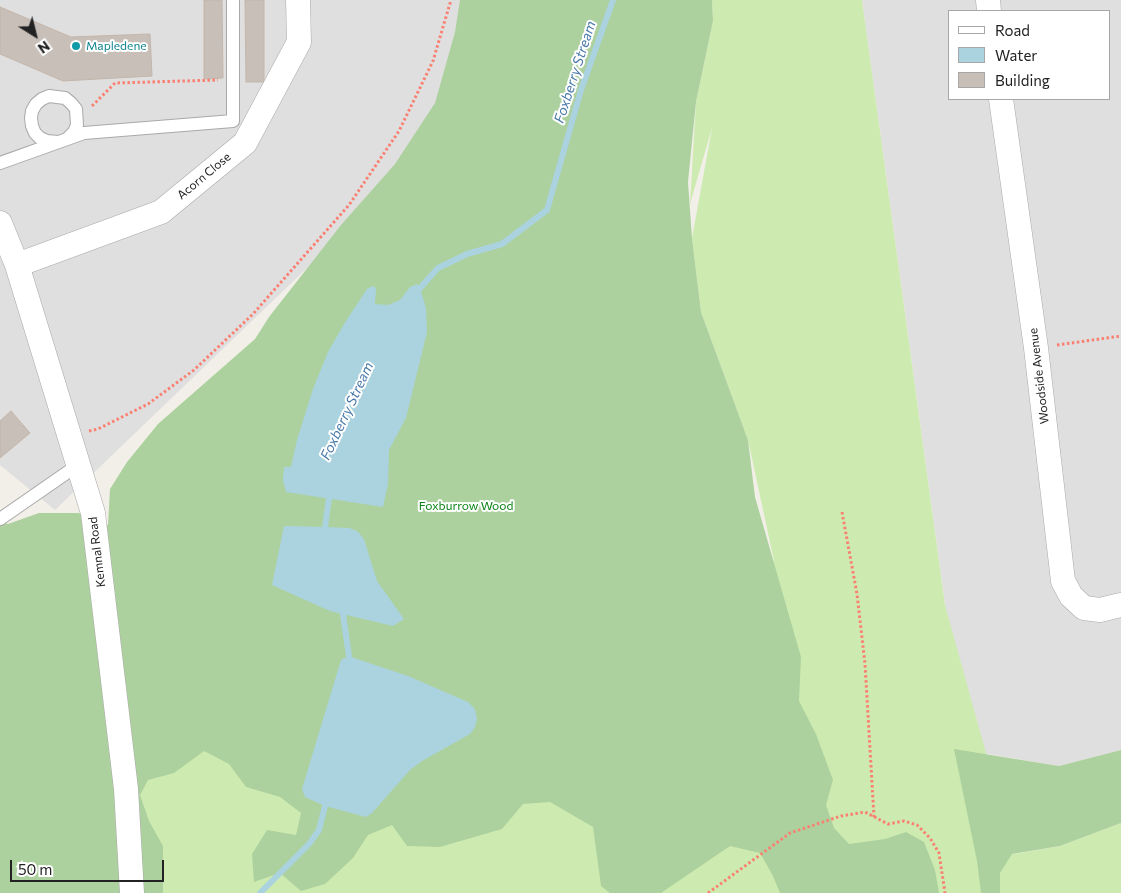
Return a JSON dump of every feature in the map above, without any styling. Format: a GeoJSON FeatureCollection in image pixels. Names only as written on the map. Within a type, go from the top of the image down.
{"type":"FeatureCollection","features":[{"type":"Feature","properties":{"kind":"street","name":"Acorn Close"},"geometry":{"type":"LineString","coordinates":[[17,265],[161,212],[245,143],[299,42],[298,0]]}},
{"type":"Feature","properties":{"kind":"street","name":"Woodside Avenue"},"geometry":{"type":"LineString","coordinates":[[1002,100],[1036,348],[1063,581],[1071,596],[1084,608],[1100,610],[1121,605]]}},
{"type":"Feature","properties":{"kind":"street","name":"Kemnal Road"},"geometry":{"type":"LineString","coordinates":[[0,223],[17,265],[93,513],[126,789],[132,893]]}},
{"type":"Feature","properties":{"kind":"lane"},"geometry":{"type":"LineString","coordinates":[[0,163],[84,133],[233,121],[233,0]]}},
{"type":"Feature","properties":{"kind":"lane"},"geometry":{"type":"LineString","coordinates":[[0,519],[78,465]]}},
{"type":"Feature","properties":{"kind":"path"},"geometry":{"type":"LineString","coordinates":[[70,436],[98,429],[148,404],[194,370],[253,314],[350,205],[400,130],[433,61],[451,0]]}},
{"type":"Feature","properties":{"kind":"path"},"geometry":{"type":"LineString","coordinates":[[182,81],[233,80]]}},
{"type":"Feature","properties":{"kind":"path"},"geometry":{"type":"LineString","coordinates":[[1036,348],[1121,336]]}},
{"type":"Feature","properties":{"kind":"path"},"geometry":{"type":"LineString","coordinates":[[842,512],[857,594],[865,664],[874,818]]}},
{"type":"Feature","properties":{"kind":"path"},"geometry":{"type":"LineString","coordinates":[[708,893],[790,833],[841,816],[865,812],[888,824],[904,821],[917,825],[930,838],[939,852],[945,893]]}},
{"type":"Feature","properties":{"kind":"shaded area"},"geometry":{"type":"Polygon","coordinates":[[[0,0],[474,0],[431,149],[55,510],[0,465],[0,0]]]}},
{"type":"Feature","properties":{"kind":"shaded area"},"geometry":{"type":"Polygon","coordinates":[[[862,0],[1121,0],[1121,750],[1059,766],[965,750],[862,0]]]}},
{"type":"Feature","properties":{"kind":"green space","name":"Foxburrow Wood"},"geometry":{"type":"Polygon","coordinates":[[[460,0],[712,0],[713,21],[696,102],[688,182],[692,238],[701,312],[748,440],[755,497],[801,657],[799,701],[816,734],[833,780],[826,805],[834,828],[849,844],[885,839],[906,832],[924,842],[935,870],[939,893],[780,893],[760,853],[730,846],[661,893],[610,893],[601,886],[593,827],[550,802],[523,804],[502,829],[440,847],[407,846],[392,825],[368,835],[353,858],[325,884],[301,891],[280,873],[254,882],[252,854],[267,830],[296,835],[301,813],[280,797],[246,787],[229,764],[204,751],[174,773],[148,780],[140,795],[149,821],[163,846],[163,893],[0,893],[0,522],[8,524],[39,513],[79,513],[108,525],[110,489],[127,462],[158,424],[255,339],[269,317],[341,225],[395,164],[435,103],[455,32],[460,0]]]}},
{"type":"Feature","properties":{"kind":"green space"},"geometry":{"type":"Polygon","coordinates":[[[712,0],[862,0],[945,605],[1014,854],[1060,846],[1121,823],[1121,893],[137,893],[138,783],[275,685],[774,561],[748,440],[701,312],[692,238],[712,128],[690,204],[696,102],[713,21],[712,0]]]}},
{"type":"Feature","properties":{"kind":"green space"},"geometry":{"type":"Polygon","coordinates":[[[954,749],[1059,766],[1121,750],[1121,823],[1060,846],[1012,854],[1000,873],[1000,893],[981,893],[977,861],[954,749]]]}},
{"type":"Feature","properties":{"kind":"water"},"geometry":{"type":"Polygon","coordinates":[[[417,284],[426,308],[427,332],[406,418],[389,450],[388,484],[383,507],[286,492],[283,480],[284,467],[291,467],[297,440],[313,389],[328,352],[344,324],[367,289],[373,286],[376,288],[375,304],[388,305],[400,300],[410,287],[417,284]]]}},
{"type":"Feature","properties":{"kind":"water"},"geometry":{"type":"Polygon","coordinates":[[[284,526],[349,528],[357,531],[364,539],[377,581],[404,619],[393,626],[330,611],[272,585],[284,526]]]}},
{"type":"Feature","properties":{"kind":"water"},"geometry":{"type":"Polygon","coordinates":[[[348,656],[408,676],[468,702],[475,709],[477,719],[475,727],[470,734],[422,761],[410,770],[372,813],[366,817],[325,806],[305,797],[302,789],[341,660],[348,656]]]}},
{"type":"Feature","properties":{"kind":"building"},"geometry":{"type":"Polygon","coordinates":[[[204,0],[222,0],[223,78],[204,79],[204,0]]]}},
{"type":"Feature","properties":{"kind":"building"},"geometry":{"type":"Polygon","coordinates":[[[245,0],[264,0],[264,82],[246,82],[245,0]]]}},
{"type":"Feature","properties":{"kind":"building","name":"Mapledene"},"geometry":{"type":"Polygon","coordinates":[[[0,7],[71,37],[150,34],[152,76],[63,81],[0,54],[0,7]]]}},
{"type":"Feature","properties":{"kind":"building"},"geometry":{"type":"Polygon","coordinates":[[[11,411],[30,433],[0,458],[0,421],[11,411]]]}},
{"type":"Feature","properties":{"kind":"waterway","name":"Foxberry Stream"},"geometry":{"type":"LineString","coordinates":[[417,293],[438,268],[467,254],[502,244],[547,210],[581,90],[613,0]]}},
{"type":"Feature","properties":{"kind":"waterway","name":"Foxberry Stream"},"geometry":{"type":"LineString","coordinates":[[326,533],[325,527],[330,491]]}},
{"type":"Feature","properties":{"kind":"waterway","name":"Foxberry Stream"},"geometry":{"type":"LineString","coordinates":[[339,607],[343,614],[350,663]]}},
{"type":"Feature","properties":{"kind":"waterway","name":"Foxberry Stream"},"geometry":{"type":"LineString","coordinates":[[260,893],[309,844],[319,830],[325,806],[330,799]]}},
{"type":"Feature","properties":{"kind":"place","name":"Mapledene"},"geometry":{"type":"Point","coordinates":[76,46]}}]}
